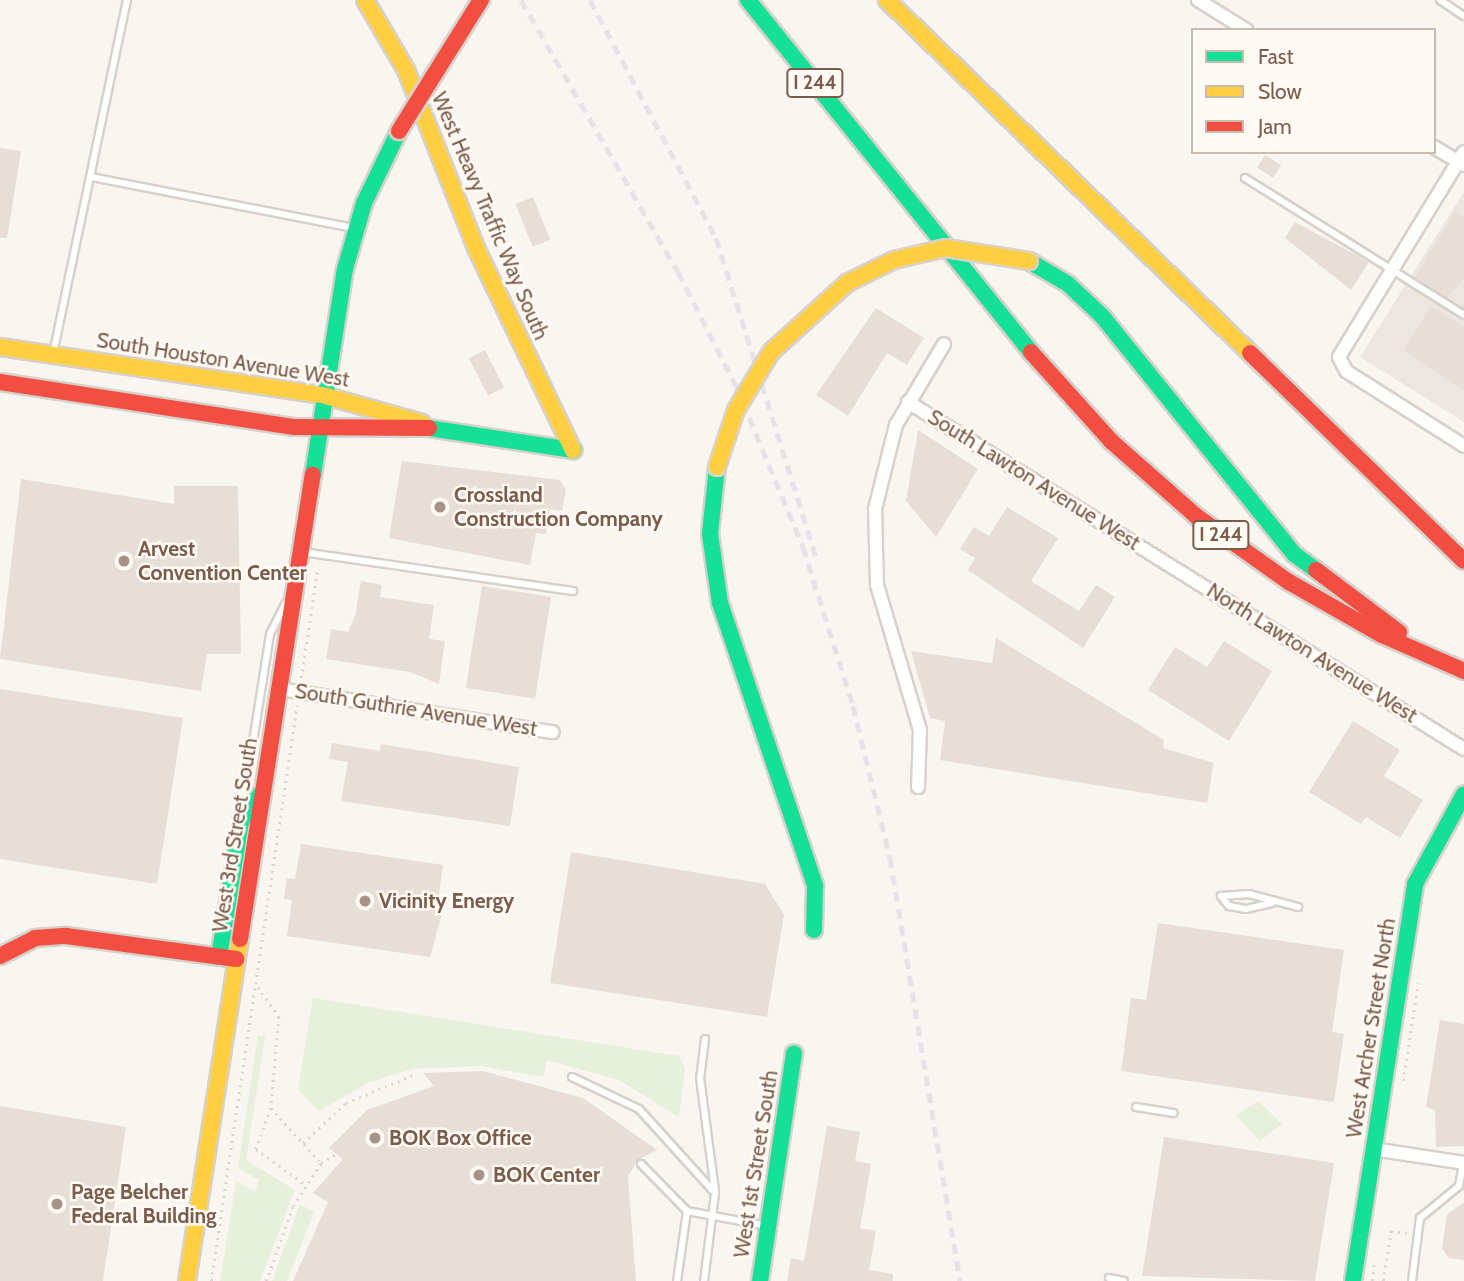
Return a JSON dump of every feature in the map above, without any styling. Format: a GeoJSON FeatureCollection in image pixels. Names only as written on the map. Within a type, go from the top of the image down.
{"type":"FeatureCollection","features":[{"type":"Feature","properties":{"kind":"main road","name":"West Heavy Traffic Way South"},"geometry":{"type":"LineString","coordinates":[[365,0],[406,71],[477,250],[573,450]]}},
{"type":"Feature","properties":{"kind":"main road","name":"West 3rd Street South"},"geometry":{"type":"LineString","coordinates":[[187,1281],[228,958],[265,788],[355,228],[400,131],[481,0]]}},
{"type":"Feature","properties":{"kind":"main road","name":"I 244"},"geometry":{"type":"LineString","coordinates":[[748,0],[1038,361],[1111,441],[1196,516],[1279,576],[1439,661],[1464,671]]}},
{"type":"Feature","properties":{"kind":"main road"},"geometry":{"type":"LineString","coordinates":[[887,0],[1464,561]]}},
{"type":"Feature","properties":{"kind":"main road"},"geometry":{"type":"LineString","coordinates":[[814,930],[815,886],[720,603],[710,534],[717,467],[736,410],[771,352],[846,283],[894,260],[946,248],[1029,261],[1068,284],[1102,316],[1293,554],[1439,661]]}},
{"type":"Feature","properties":{"kind":"main road","name":"South Houston Avenue West"},"geometry":{"type":"LineString","coordinates":[[0,347],[326,396],[436,428],[573,450]]}},
{"type":"Feature","properties":{"kind":"main road","name":"South Houston Avenue West"},"geometry":{"type":"LineString","coordinates":[[0,382],[322,426],[436,428]]}},
{"type":"Feature","properties":{"kind":"main road","name":"West Archer Street North"},"geometry":{"type":"LineString","coordinates":[[1353,1281],[1415,884],[1464,794]]}},
{"type":"Feature","properties":{"kind":"main road"},"geometry":{"type":"LineString","coordinates":[[1,953],[35,938],[66,936],[228,958]]}},
{"type":"Feature","properties":{"kind":"main road","name":"West 1st Street South"},"geometry":{"type":"LineString","coordinates":[[760,1281],[794,1054]]}},
{"type":"Feature","properties":{"kind":"street"},"geometry":{"type":"LineString","coordinates":[[1198,0],[1243,28]]}},
{"type":"Feature","properties":{"kind":"street"},"geometry":{"type":"LineString","coordinates":[[1436,148],[1462,160],[1341,348],[1339,363],[1464,446]]}},
{"type":"Feature","properties":{"kind":"street"},"geometry":{"type":"LineString","coordinates":[[918,787],[920,730],[884,616],[874,560],[878,496],[908,402],[944,344]]}},
{"type":"Feature","properties":{"kind":"street","name":"South Lawton Avenue West"},"geometry":{"type":"LineString","coordinates":[[908,402],[1159,558]]}},
{"type":"Feature","properties":{"kind":"street","name":"North Lawton Avenue West"},"geometry":{"type":"LineString","coordinates":[[1159,558],[1464,749]]}},
{"type":"Feature","properties":{"kind":"street","name":"South Guthrie Avenue West"},"geometry":{"type":"LineString","coordinates":[[280,689],[553,732]]}},
{"type":"Feature","properties":{"kind":"street"},"geometry":{"type":"LineString","coordinates":[[1373,1149],[1463,1163]]}},
{"type":"Feature","properties":{"kind":"lane"},"geometry":{"type":"LineString","coordinates":[[53,354],[127,0]]}},
{"type":"Feature","properties":{"kind":"lane"},"geometry":{"type":"LineString","coordinates":[[1440,0],[1464,16]]}},
{"type":"Feature","properties":{"kind":"lane"},"geometry":{"type":"LineString","coordinates":[[91,177],[355,228]]}},
{"type":"Feature","properties":{"kind":"lane"},"geometry":{"type":"LineString","coordinates":[[1245,178],[1464,316]]}},
{"type":"Feature","properties":{"kind":"lane"},"geometry":{"type":"LineString","coordinates":[[302,552],[573,590]]}},
{"type":"Feature","properties":{"kind":"lane","name":"West 3rd Street South"},"geometry":{"type":"LineString","coordinates":[[252,748],[270,634],[297,581]]}},
{"type":"Feature","properties":{"kind":"lane"},"geometry":{"type":"LineString","coordinates":[[1272,904],[1246,909],[1229,906],[1221,896],[1249,894],[1272,904],[1298,907]]}},
{"type":"Feature","properties":{"kind":"lane"},"geometry":{"type":"LineString","coordinates":[[704,1281],[715,1193],[700,1078],[705,1039]]}},
{"type":"Feature","properties":{"kind":"lane"},"geometry":{"type":"LineString","coordinates":[[572,1077],[639,1110],[715,1193]]}},
{"type":"Feature","properties":{"kind":"lane"},"geometry":{"type":"LineString","coordinates":[[1136,1107],[1174,1113]]}},
{"type":"Feature","properties":{"kind":"lane"},"geometry":{"type":"LineString","coordinates":[[1412,1281],[1420,1218],[1459,1186],[1463,1163]]}},
{"type":"Feature","properties":{"kind":"lane"},"geometry":{"type":"LineString","coordinates":[[641,1164],[687,1212],[769,1226]]}},
{"type":"Feature","properties":{"kind":"lane"},"geometry":{"type":"LineString","coordinates":[[677,1281],[687,1212]]}},
{"type":"Feature","properties":{"kind":"lane"},"geometry":{"type":"LineString","coordinates":[[1109,1278],[1124,1281]]}},
{"type":"Feature","properties":{"kind":"path","name":"West 3rd Street South"},"geometry":{"type":"LineString","coordinates":[[211,1281],[299,692]]}},
{"type":"Feature","properties":{"kind":"path"},"geometry":{"type":"LineString","coordinates":[[258,987],[279,1017],[271,1108],[256,1149],[306,1185]]}},
{"type":"Feature","properties":{"kind":"path"},"geometry":{"type":"LineString","coordinates":[[303,1143],[346,1103],[413,1075]]}},
{"type":"Feature","properties":{"kind":"path"},"geometry":{"type":"LineString","coordinates":[[271,1108],[321,1163]]}},
{"type":"Feature","properties":{"kind":"path"},"geometry":{"type":"LineString","coordinates":[[266,1281],[282,1229],[306,1185],[321,1163],[336,1154]]}},
{"type":"Feature","properties":{"kind":"path"},"geometry":{"type":"LineString","coordinates":[[1383,1281],[1391,1231],[1418,1234]]}},
{"type":"Feature","properties":{"kind":"shaded area"},"geometry":{"type":"Polygon","coordinates":[[[1464,192],[1464,422],[1360,357],[1464,192]]]}},
{"type":"Feature","properties":{"kind":"green space"},"geometry":{"type":"Polygon","coordinates":[[[313,998],[679,1056],[685,1068],[679,1117],[619,1080],[547,1060],[543,1077],[481,1066],[412,1069],[370,1082],[319,1111],[298,1090],[313,998]]]}},
{"type":"Feature","properties":{"kind":"green space"},"geometry":{"type":"Polygon","coordinates":[[[258,1035],[265,1037],[246,1160],[295,1190],[260,1281],[220,1281],[236,1181],[255,1192],[259,1180],[238,1168],[258,1035]]]}},
{"type":"Feature","properties":{"kind":"green space"},"geometry":{"type":"Polygon","coordinates":[[[1258,1101],[1282,1124],[1260,1141],[1236,1116],[1258,1101]]]}},
{"type":"Feature","properties":{"kind":"green space"},"geometry":{"type":"Polygon","coordinates":[[[300,1204],[314,1212],[287,1281],[272,1281],[300,1204]]]}},
{"type":"Feature","properties":{"kind":"building"},"geometry":{"type":"Polygon","coordinates":[[[0,148],[21,151],[7,238],[0,238],[0,148]]]}},
{"type":"Feature","properties":{"kind":"building"},"geometry":{"type":"Polygon","coordinates":[[[1265,155],[1281,165],[1273,178],[1257,168],[1265,155]]]}},
{"type":"Feature","properties":{"kind":"building"},"geometry":{"type":"Polygon","coordinates":[[[533,197],[550,240],[533,247],[515,204],[533,197]]]}},
{"type":"Feature","properties":{"kind":"building"},"geometry":{"type":"Polygon","coordinates":[[[1455,212],[1464,217],[1464,278],[1447,298],[1415,277],[1455,212]]]}},
{"type":"Feature","properties":{"kind":"building"},"geometry":{"type":"Polygon","coordinates":[[[1295,222],[1369,262],[1351,290],[1285,238],[1295,222]]]}},
{"type":"Feature","properties":{"kind":"building"},"geometry":{"type":"Polygon","coordinates":[[[1431,306],[1464,327],[1464,390],[1403,350],[1431,306]]]}},
{"type":"Feature","properties":{"kind":"building"},"geometry":{"type":"Polygon","coordinates":[[[876,308],[924,338],[907,365],[887,353],[848,416],[816,395],[876,308]]]}},
{"type":"Feature","properties":{"kind":"building"},"geometry":{"type":"Polygon","coordinates":[[[485,350],[504,387],[488,396],[469,358],[485,350]]]}},
{"type":"Feature","properties":{"kind":"building"},"geometry":{"type":"Polygon","coordinates":[[[918,430],[978,469],[936,537],[906,501],[918,430]]]}},
{"type":"Feature","properties":{"kind":"building"},"geometry":{"type":"Polygon","coordinates":[[[402,461],[560,480],[566,490],[562,511],[550,509],[546,534],[536,533],[530,565],[389,538],[402,461]]]}},
{"type":"Feature","properties":{"kind":"building","name":"Arvest Convention Center"},"geometry":{"type":"Polygon","coordinates":[[[21,479],[174,504],[174,486],[238,486],[241,654],[207,654],[201,691],[0,659],[21,479]]]}},
{"type":"Feature","properties":{"kind":"building"},"geometry":{"type":"Polygon","coordinates":[[[1007,507],[1058,538],[1031,581],[1079,611],[1096,585],[1115,597],[1083,648],[968,570],[975,558],[960,549],[974,527],[989,536],[1007,507]]]}},
{"type":"Feature","properties":{"kind":"building"},"geometry":{"type":"Polygon","coordinates":[[[361,581],[382,585],[380,597],[434,605],[429,639],[445,641],[439,684],[410,672],[326,659],[331,629],[348,632],[355,616],[361,581]]]}},
{"type":"Feature","properties":{"kind":"building"},"geometry":{"type":"Polygon","coordinates":[[[482,586],[551,597],[535,699],[466,688],[482,586]]]}},
{"type":"Feature","properties":{"kind":"building"},"geometry":{"type":"Polygon","coordinates":[[[996,638],[1164,740],[1163,748],[1214,763],[1207,803],[940,760],[945,721],[930,718],[911,651],[992,663],[996,638]]]}},
{"type":"Feature","properties":{"kind":"building"},"geometry":{"type":"Polygon","coordinates":[[[1224,641],[1272,671],[1229,741],[1148,690],[1175,647],[1207,667],[1224,641]]]}},
{"type":"Feature","properties":{"kind":"building"},"geometry":{"type":"Polygon","coordinates":[[[0,689],[183,718],[157,884],[0,859],[0,689]]]}},
{"type":"Feature","properties":{"kind":"building"},"geometry":{"type":"Polygon","coordinates":[[[1353,721],[1400,750],[1384,776],[1423,800],[1400,838],[1366,817],[1361,824],[1309,792],[1353,721]]]}},
{"type":"Feature","properties":{"kind":"building"},"geometry":{"type":"Polygon","coordinates":[[[332,743],[380,751],[381,744],[519,767],[510,826],[341,801],[348,762],[329,759],[332,743]]]}},
{"type":"Feature","properties":{"kind":"building","name":"Vicinity Energy"},"geometry":{"type":"Polygon","coordinates":[[[301,844],[443,865],[438,901],[445,902],[430,957],[287,936],[292,900],[284,899],[287,878],[295,879],[301,844]]]}},
{"type":"Feature","properties":{"kind":"building"},"geometry":{"type":"Polygon","coordinates":[[[571,852],[765,884],[784,915],[767,1017],[550,983],[571,852]]]}},
{"type":"Feature","properties":{"kind":"building"},"geometry":{"type":"Polygon","coordinates":[[[1158,923],[1344,950],[1332,1032],[1344,1034],[1334,1102],[1121,1071],[1131,998],[1146,1000],[1158,923]]]}},
{"type":"Feature","properties":{"kind":"building"},"geometry":{"type":"Polygon","coordinates":[[[1440,1020],[1464,1024],[1464,1146],[1436,1147],[1435,1110],[1426,1107],[1440,1020]]]}},
{"type":"Feature","properties":{"kind":"building","name":"BOK Center"},"geometry":{"type":"Polygon","coordinates":[[[483,1071],[583,1098],[657,1150],[638,1160],[628,1176],[636,1281],[293,1281],[328,1202],[313,1193],[343,1159],[329,1148],[367,1110],[434,1086],[423,1073],[483,1071]]]}},
{"type":"Feature","properties":{"kind":"building","name":"Page Belcher Federal Building"},"geometry":{"type":"Polygon","coordinates":[[[0,1106],[126,1127],[103,1281],[0,1281],[0,1106]]]}},
{"type":"Feature","properties":{"kind":"building"},"geometry":{"type":"Polygon","coordinates":[[[827,1126],[860,1132],[855,1161],[871,1164],[860,1228],[876,1231],[869,1270],[893,1274],[893,1281],[787,1281],[791,1258],[804,1261],[827,1126]]]}},
{"type":"Feature","properties":{"kind":"building"},"geometry":{"type":"Polygon","coordinates":[[[1164,1137],[1334,1163],[1315,1281],[1142,1276],[1164,1137]]]}},
{"type":"Feature","properties":{"kind":"building"},"geometry":{"type":"Polygon","coordinates":[[[1464,1202],[1464,1260],[1449,1258],[1442,1248],[1447,1215],[1464,1202]]]}},
{"type":"Feature","properties":{"kind":"railway"},"geometry":{"type":"LineString","coordinates":[[521,0],[678,272],[736,386],[803,547],[853,706],[890,858],[960,1281]]}},
{"type":"Feature","properties":{"kind":"railway"},"geometry":{"type":"LineString","coordinates":[[590,0],[716,238],[816,557]]}},
{"type":"Feature","properties":{"kind":"traffic: fast"},"geometry":{"type":"LineString","coordinates":[[748,0],[1031,352]]}},
{"type":"Feature","properties":{"kind":"traffic: fast"},"geometry":{"type":"LineString","coordinates":[[313,475],[345,269],[364,203],[399,131]]}},
{"type":"Feature","properties":{"kind":"traffic: fast"},"geometry":{"type":"LineString","coordinates":[[1029,261],[1068,284],[1102,316],[1294,554],[1316,570]]}},
{"type":"Feature","properties":{"kind":"traffic: fast"},"geometry":{"type":"LineString","coordinates":[[429,428],[573,450]]}},
{"type":"Feature","properties":{"kind":"traffic: fast"},"geometry":{"type":"LineString","coordinates":[[717,467],[710,534],[720,603],[815,886],[814,930]]}},
{"type":"Feature","properties":{"kind":"traffic: fast"},"geometry":{"type":"LineString","coordinates":[[219,957],[241,821],[263,791]]}},
{"type":"Feature","properties":{"kind":"traffic: fast"},"geometry":{"type":"LineString","coordinates":[[1353,1281],[1415,884],[1464,794]]}},
{"type":"Feature","properties":{"kind":"traffic: fast"},"geometry":{"type":"LineString","coordinates":[[760,1281],[794,1054]]}},
{"type":"Feature","properties":{"kind":"traffic: slow"},"geometry":{"type":"LineString","coordinates":[[365,0],[406,70],[477,250],[573,450]]}},
{"type":"Feature","properties":{"kind":"traffic: slow"},"geometry":{"type":"LineString","coordinates":[[887,0],[1250,353]]}},
{"type":"Feature","properties":{"kind":"traffic: slow"},"geometry":{"type":"LineString","coordinates":[[717,467],[736,410],[771,352],[847,283],[894,260],[946,248],[1029,261]]}},
{"type":"Feature","properties":{"kind":"traffic: slow"},"geometry":{"type":"LineString","coordinates":[[0,347],[326,396],[422,423]]}},
{"type":"Feature","properties":{"kind":"traffic: slow"},"geometry":{"type":"LineString","coordinates":[[187,1281],[240,939]]}},
{"type":"Feature","properties":{"kind":"traffic: jam"},"geometry":{"type":"LineString","coordinates":[[399,131],[481,0]]}},
{"type":"Feature","properties":{"kind":"traffic: jam"},"geometry":{"type":"LineString","coordinates":[[1031,352],[1111,441],[1196,516],[1289,582],[1382,635],[1464,671]]}},
{"type":"Feature","properties":{"kind":"traffic: jam"},"geometry":{"type":"LineString","coordinates":[[1250,353],[1464,561]]}},
{"type":"Feature","properties":{"kind":"traffic: jam"},"geometry":{"type":"LineString","coordinates":[[0,382],[295,427],[429,428]]}},
{"type":"Feature","properties":{"kind":"traffic: jam"},"geometry":{"type":"LineString","coordinates":[[240,939],[313,475]]}},
{"type":"Feature","properties":{"kind":"traffic: jam"},"geometry":{"type":"LineString","coordinates":[[1316,570],[1399,632]]}},
{"type":"Feature","properties":{"kind":"traffic: jam"},"geometry":{"type":"LineString","coordinates":[[0,956],[35,938],[66,936],[236,959]]}},
{"type":"Feature","properties":{"kind":"place","name":"Crossland Construction Company"},"geometry":{"type":"Point","coordinates":[440,507]}},
{"type":"Feature","properties":{"kind":"place","name":"Arvest Convention Center"},"geometry":{"type":"Point","coordinates":[124,561]}},
{"type":"Feature","properties":{"kind":"place","name":"Vicinity Energy"},"geometry":{"type":"Point","coordinates":[365,901]}},
{"type":"Feature","properties":{"kind":"place","name":"BOK Box Office"},"geometry":{"type":"Point","coordinates":[375,1138]}},
{"type":"Feature","properties":{"kind":"place","name":"BOK Center"},"geometry":{"type":"Point","coordinates":[479,1175]}},
{"type":"Feature","properties":{"kind":"place","name":"Page Belcher Federal Building"},"geometry":{"type":"Point","coordinates":[57,1204]}}]}
